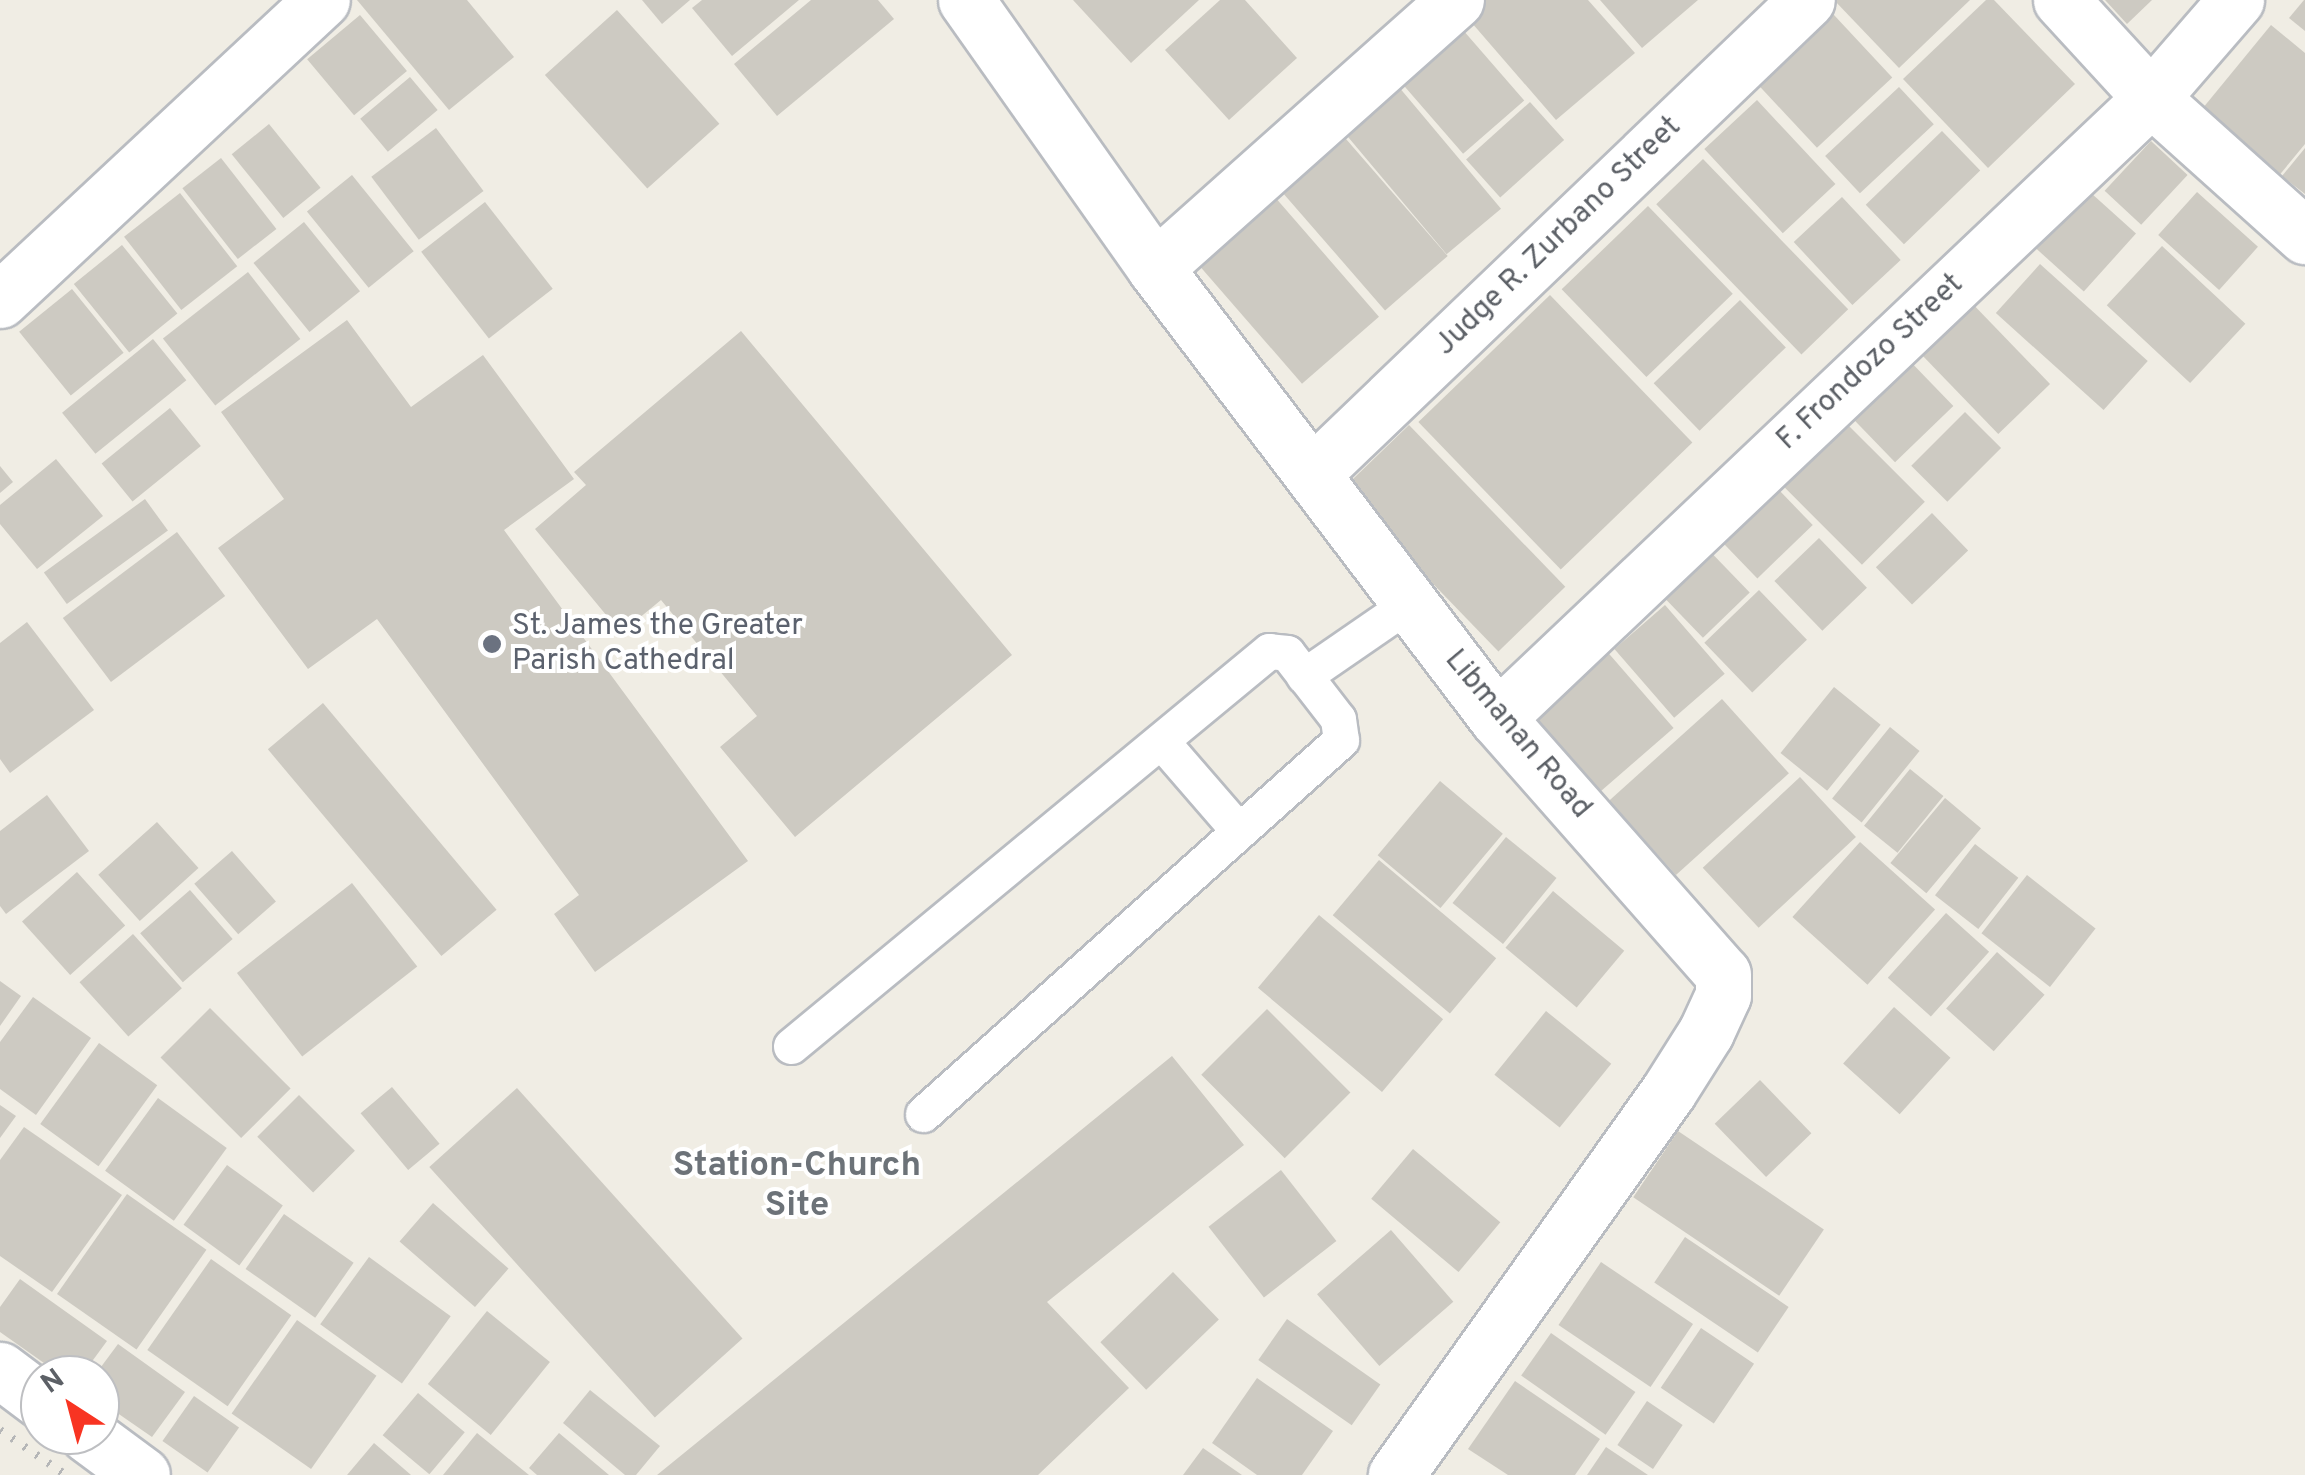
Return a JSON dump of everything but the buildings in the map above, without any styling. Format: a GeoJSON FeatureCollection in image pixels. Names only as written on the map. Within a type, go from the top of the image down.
{"type":"FeatureCollection","features":[{"type":"Feature","properties":{"kind":"street"},"geometry":{"type":"LineString","coordinates":[[0,300],[322,0]]}},
{"type":"Feature","properties":{"kind":"street"},"geometry":{"type":"LineString","coordinates":[[1155,268],[1456,0]]}},
{"type":"Feature","properties":{"kind":"street","name":"Judge R. Zurbano Street"},"geometry":{"type":"LineString","coordinates":[[1312,474],[1807,0]]}},
{"type":"Feature","properties":{"kind":"street"},"geometry":{"type":"LineString","coordinates":[[2062,0],[2151,98],[2305,236]]}},
{"type":"Feature","properties":{"kind":"street","name":"F. Frondozo Street"},"geometry":{"type":"LineString","coordinates":[[1497,718],[2151,98],[2236,0]]}},
{"type":"Feature","properties":{"kind":"street","name":"Libmanan Road"},"geometry":{"type":"LineString","coordinates":[[979,5],[1155,268],[1497,718],[1708,952],[1723,974],[1723,994],[1668,1092],[1396,1475]]}},
{"type":"Feature","properties":{"kind":"street"},"geometry":{"type":"LineString","coordinates":[[115,1455],[142,1475]]}},
{"type":"Feature","properties":{"kind":"lane"},"geometry":{"type":"LineString","coordinates":[[1304,676],[1410,603]]}},
{"type":"Feature","properties":{"kind":"lane"},"geometry":{"type":"LineString","coordinates":[[791,1046],[1269,651],[1287,653],[1338,719],[1341,740],[924,1114]]}},
{"type":"Feature","properties":{"kind":"lane"},"geometry":{"type":"LineString","coordinates":[[1161,741],[1239,832]]}},
{"type":"Feature","properties":{"kind":"railway"},"geometry":{"type":"LineString","coordinates":[[0,1430],[66,1475]]}},
{"type":"Feature","properties":{"kind":"place","name":"St. James the Greater Parish Cathedral"},"geometry":{"type":"Point","coordinates":[492,644]}},
{"type":"Feature","properties":{"kind":"district","name":"Station-Church Site"},"geometry":{"type":"Point","coordinates":[797,1186]}}]}
